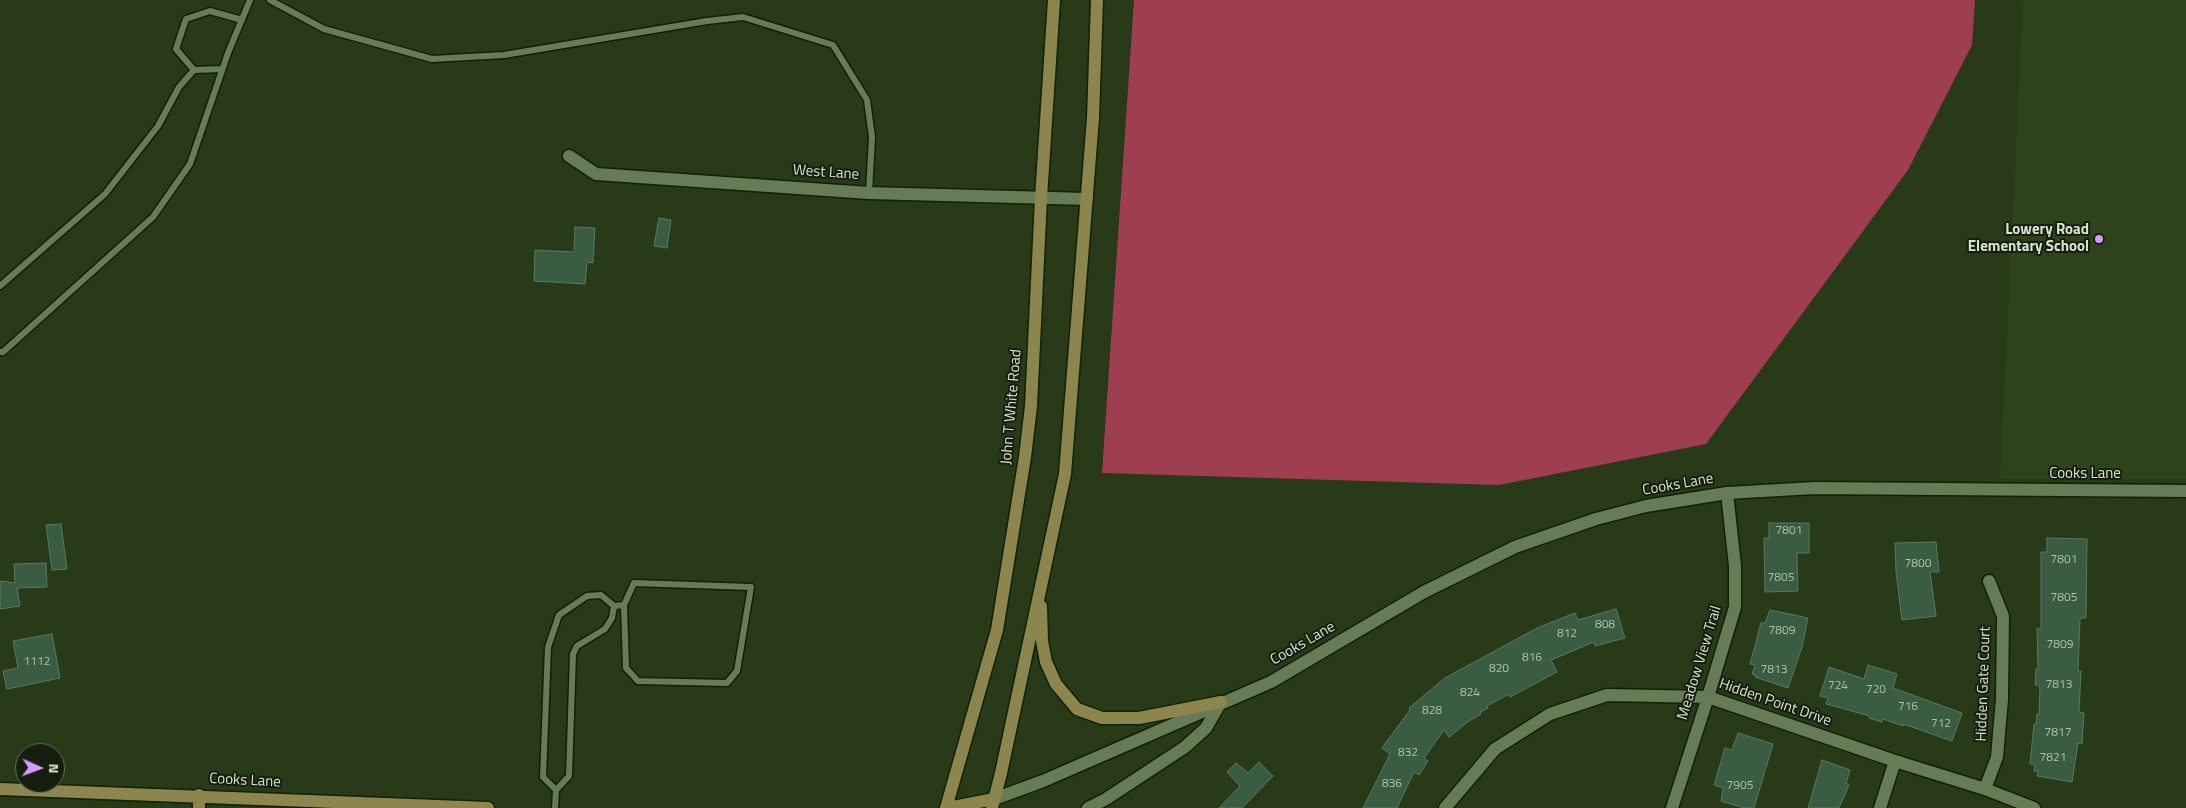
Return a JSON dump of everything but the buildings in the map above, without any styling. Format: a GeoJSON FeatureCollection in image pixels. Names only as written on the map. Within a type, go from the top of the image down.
{"type":"FeatureCollection","features":[{"type":"Feature","properties":{"kind":"main road","name":"John T White Road"},"geometry":{"type":"LineString","coordinates":[[947,808],[997,630],[1025,457],[1031,406],[1041,198],[1054,0]]}},
{"type":"Feature","properties":{"kind":"main road"},"geometry":{"type":"LineString","coordinates":[[993,803],[1002,773],[1040,588],[1066,474],[1093,118],[1097,0]]}},
{"type":"Feature","properties":{"kind":"main road"},"geometry":{"type":"LineString","coordinates":[[1040,588],[1042,641],[1046,662],[1056,684],[1077,709],[1102,718],[1139,718],[1221,702]]}},
{"type":"Feature","properties":{"kind":"main road","name":"Cooks Lane"},"geometry":{"type":"LineString","coordinates":[[0,789],[199,802],[488,808]]}},
{"type":"Feature","properties":{"kind":"main road","name":"Cooks Lane"},"geometry":{"type":"LineString","coordinates":[[947,808],[993,803]]}},
{"type":"Feature","properties":{"kind":"street","name":"West Lane"},"geometry":{"type":"LineString","coordinates":[[569,156],[596,174],[870,193],[1087,199]]}},
{"type":"Feature","properties":{"kind":"street","name":"Cooks Lane"},"geometry":{"type":"LineString","coordinates":[[993,803],[1221,702],[1271,682],[1424,592],[1515,547],[1596,519],[1646,506],[1727,493],[1815,488],[2186,490]]}},
{"type":"Feature","properties":{"kind":"street","name":"Meadow View Trail"},"geometry":{"type":"LineString","coordinates":[[1672,808],[1735,607],[1735,566],[1727,493]]}},
{"type":"Feature","properties":{"kind":"street","name":"Hidden Gate Court"},"geometry":{"type":"LineString","coordinates":[[1985,789],[1997,757],[2002,699],[2003,616],[1989,581]]}},
{"type":"Feature","properties":{"kind":"street","name":"Hidden Point Drive"},"geometry":{"type":"LineString","coordinates":[[1445,808],[1495,749],[1550,714],[1607,695],[1708,697],[1895,762],[1985,789],[2034,808]]}},
{"type":"Feature","properties":{"kind":"street"},"geometry":{"type":"LineString","coordinates":[[1088,808],[1106,799],[1185,747],[1206,728],[1221,702]]}},
{"type":"Feature","properties":{"kind":"street"},"geometry":{"type":"LineString","coordinates":[[1880,808],[1895,762]]}},
{"type":"Feature","properties":{"kind":"lane"},"geometry":{"type":"LineString","coordinates":[[0,352],[3,352],[153,217],[190,164],[222,69],[250,0]]}},
{"type":"Feature","properties":{"kind":"lane"},"geometry":{"type":"LineString","coordinates":[[270,0],[324,29],[432,59],[504,55],[707,21],[743,17],[833,45],[867,100],[872,137],[870,193]]}},
{"type":"Feature","properties":{"kind":"lane"},"geometry":{"type":"LineString","coordinates":[[194,70],[176,49],[186,19],[210,11],[242,20]]}},
{"type":"Feature","properties":{"kind":"lane"},"geometry":{"type":"LineString","coordinates":[[0,286],[105,194],[158,126],[178,87],[194,70],[222,69]]}},
{"type":"Feature","properties":{"kind":"lane"},"geometry":{"type":"LineString","coordinates":[[634,583],[751,587],[737,671],[727,684],[638,681],[626,668],[624,605],[634,583]]}},
{"type":"Feature","properties":{"kind":"lane"},"geometry":{"type":"LineString","coordinates":[[556,790],[543,777],[548,647],[559,615],[587,596],[601,595],[614,606],[624,605]]}},
{"type":"Feature","properties":{"kind":"lane"},"geometry":{"type":"LineString","coordinates":[[555,808],[556,790],[569,776],[573,654],[577,646],[604,629],[612,618],[614,606]]}},
{"type":"Feature","properties":{"kind":"shaded area"},"geometry":{"type":"Polygon","coordinates":[[[1134,0],[1975,0],[1972,45],[1908,170],[1706,444],[1499,485],[1102,473],[1134,0]]]}},
{"type":"Feature","properties":{"kind":"shaded area","name":"Lowery Road Elementary School"},"geometry":{"type":"Polygon","coordinates":[[[2023,0],[2186,0],[2186,479],[2000,479],[2023,0]]]}},
{"type":"Feature","properties":{"kind":"place","name":"Lowery Road Elementary School"},"geometry":{"type":"Point","coordinates":[2099,239]}}]}
